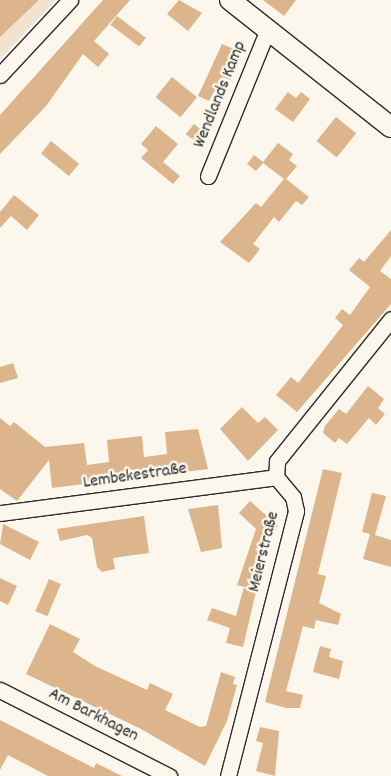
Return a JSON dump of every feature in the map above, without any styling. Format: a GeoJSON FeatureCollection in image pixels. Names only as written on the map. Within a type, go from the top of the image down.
{"type":"FeatureCollection","features":[{"type":"Feature","properties":{"kind":"main road"},"geometry":{"type":"LineString","coordinates":[[230,0],[391,127]]}},
{"type":"Feature","properties":{"kind":"street"},"geometry":{"type":"LineString","coordinates":[[0,75],[70,0]]}},
{"type":"Feature","properties":{"kind":"street","name":"Wendlands Kamp"},"geometry":{"type":"LineString","coordinates":[[208,176],[268,29]]}},
{"type":"Feature","properties":{"kind":"street"},"geometry":{"type":"LineString","coordinates":[[276,477],[277,461],[391,318]]}},
{"type":"Feature","properties":{"kind":"street","name":"Lembekestraße"},"geometry":{"type":"LineString","coordinates":[[1,515],[276,477]]}},
{"type":"Feature","properties":{"kind":"street","name":"Meierstraße"},"geometry":{"type":"LineString","coordinates":[[228,776],[296,511],[293,497],[276,477]]}},
{"type":"Feature","properties":{"kind":"street","name":"Am Barkhagen"},"geometry":{"type":"LineString","coordinates":[[0,690],[169,776]]}},
{"type":"Feature","properties":{"kind":"shaded area"},"geometry":{"type":"Polygon","coordinates":[[[0,0],[56,0],[0,59],[0,0]]]}},
{"type":"Feature","properties":{"kind":"building"},"geometry":{"type":"Polygon","coordinates":[[[0,0],[39,0],[0,37],[0,0]]]}},
{"type":"Feature","properties":{"kind":"building"},"geometry":{"type":"Polygon","coordinates":[[[103,0],[130,0],[94,41],[109,54],[98,67],[83,54],[46,106],[0,154],[0,115],[103,0]]]}},
{"type":"Feature","properties":{"kind":"building"},"geometry":{"type":"Polygon","coordinates":[[[179,0],[202,13],[188,31],[167,14],[179,0]]]}},
{"type":"Feature","properties":{"kind":"building"},"geometry":{"type":"Polygon","coordinates":[[[263,0],[296,0],[284,16],[263,0]]]}},
{"type":"Feature","properties":{"kind":"building"},"geometry":{"type":"Polygon","coordinates":[[[117,16],[146,38],[139,46],[110,25],[117,16]]]}},
{"type":"Feature","properties":{"kind":"building"},"geometry":{"type":"Polygon","coordinates":[[[222,44],[234,49],[230,58],[238,61],[230,80],[222,77],[209,101],[198,96],[222,44]]]}},
{"type":"Feature","properties":{"kind":"building"},"geometry":{"type":"Polygon","coordinates":[[[172,77],[197,97],[181,117],[156,97],[172,77]]]}},
{"type":"Feature","properties":{"kind":"building"},"geometry":{"type":"Polygon","coordinates":[[[288,92],[296,98],[301,92],[310,99],[293,122],[275,109],[288,92]]]}},
{"type":"Feature","properties":{"kind":"building"},"geometry":{"type":"Polygon","coordinates":[[[336,117],[356,133],[337,157],[316,141],[336,117]]]}},
{"type":"Feature","properties":{"kind":"building"},"geometry":{"type":"Polygon","coordinates":[[[194,124],[205,133],[197,143],[186,134],[194,124]]]}},
{"type":"Feature","properties":{"kind":"building"},"geometry":{"type":"Polygon","coordinates":[[[156,126],[178,144],[163,162],[180,176],[173,184],[141,158],[148,150],[154,155],[141,144],[156,126]]]}},
{"type":"Feature","properties":{"kind":"building"},"geometry":{"type":"Polygon","coordinates":[[[51,141],[79,164],[69,176],[41,153],[51,141]]]}},
{"type":"Feature","properties":{"kind":"building"},"geometry":{"type":"Polygon","coordinates":[[[278,143],[293,154],[289,160],[297,166],[286,179],[309,197],[302,205],[296,201],[279,222],[274,217],[253,244],[260,249],[249,263],[220,242],[256,203],[261,207],[284,179],[263,163],[256,171],[247,164],[254,155],[263,162],[278,143]]]}},
{"type":"Feature","properties":{"kind":"building"},"geometry":{"type":"Polygon","coordinates":[[[14,195],[39,215],[27,230],[11,216],[0,228],[0,212],[14,195]]]}},
{"type":"Feature","properties":{"kind":"building"},"geometry":{"type":"Polygon","coordinates":[[[391,230],[391,256],[380,271],[391,279],[391,304],[297,412],[276,395],[291,377],[298,383],[343,325],[335,318],[342,309],[350,315],[370,287],[349,270],[359,258],[364,262],[391,230]]]}},
{"type":"Feature","properties":{"kind":"building"},"geometry":{"type":"Polygon","coordinates":[[[13,363],[18,378],[0,383],[0,367],[13,363]]]}},
{"type":"Feature","properties":{"kind":"building"},"geometry":{"type":"Polygon","coordinates":[[[368,386],[384,399],[378,408],[385,414],[376,425],[369,418],[347,444],[339,438],[335,443],[323,433],[325,426],[339,409],[346,414],[368,386]]]}},
{"type":"Feature","properties":{"kind":"building"},"geometry":{"type":"Polygon","coordinates":[[[242,407],[258,423],[265,417],[278,430],[248,461],[220,429],[242,407]]]}},
{"type":"Feature","properties":{"kind":"building"},"geometry":{"type":"Polygon","coordinates":[[[0,418],[10,426],[14,422],[45,447],[84,443],[87,465],[109,462],[107,440],[142,436],[144,457],[167,454],[165,432],[198,429],[208,469],[52,488],[49,460],[17,501],[0,489],[0,418]]]}},
{"type":"Feature","properties":{"kind":"building"},"geometry":{"type":"Polygon","coordinates":[[[323,469],[342,473],[318,574],[326,576],[319,603],[341,614],[338,625],[316,620],[314,629],[303,626],[286,691],[303,695],[300,708],[286,708],[265,702],[323,469]]]}},
{"type":"Feature","properties":{"kind":"building"},"geometry":{"type":"Polygon","coordinates":[[[372,493],[386,496],[375,535],[391,540],[391,567],[363,559],[370,534],[362,532],[372,493]]]}},
{"type":"Feature","properties":{"kind":"building"},"geometry":{"type":"Polygon","coordinates":[[[250,501],[278,526],[255,550],[265,553],[243,647],[226,643],[230,628],[207,620],[212,608],[236,616],[244,587],[237,585],[256,529],[239,513],[250,501]]]}},
{"type":"Feature","properties":{"kind":"building"},"geometry":{"type":"Polygon","coordinates":[[[218,505],[222,548],[201,552],[188,509],[218,505]]]}},
{"type":"Feature","properties":{"kind":"building"},"geometry":{"type":"Polygon","coordinates":[[[144,516],[149,553],[113,558],[115,569],[102,572],[97,567],[92,538],[87,535],[60,541],[57,529],[144,516]]]}},
{"type":"Feature","properties":{"kind":"building"},"geometry":{"type":"Polygon","coordinates":[[[3,524],[39,542],[30,560],[0,544],[3,524]]]}},
{"type":"Feature","properties":{"kind":"building"},"geometry":{"type":"Polygon","coordinates":[[[0,578],[17,586],[8,605],[0,601],[0,578]]]}},
{"type":"Feature","properties":{"kind":"building"},"geometry":{"type":"Polygon","coordinates":[[[49,579],[61,584],[47,616],[35,611],[49,579]]]}},
{"type":"Feature","properties":{"kind":"building"},"geometry":{"type":"Polygon","coordinates":[[[50,624],[80,639],[73,652],[95,666],[147,690],[150,683],[173,694],[165,710],[200,727],[206,726],[221,672],[235,677],[233,684],[237,685],[227,721],[205,766],[141,729],[26,674],[50,624]]]}},
{"type":"Feature","properties":{"kind":"building"},"geometry":{"type":"Polygon","coordinates":[[[320,646],[331,649],[329,657],[343,661],[339,679],[313,672],[320,646]]]}},
{"type":"Feature","properties":{"kind":"building"},"geometry":{"type":"Polygon","coordinates":[[[0,720],[94,768],[96,763],[122,776],[48,776],[8,755],[0,770],[0,720]]]}},
{"type":"Feature","properties":{"kind":"building"},"geometry":{"type":"Polygon","coordinates":[[[260,727],[279,731],[275,776],[256,771],[263,743],[256,741],[260,727]]]}}]}
